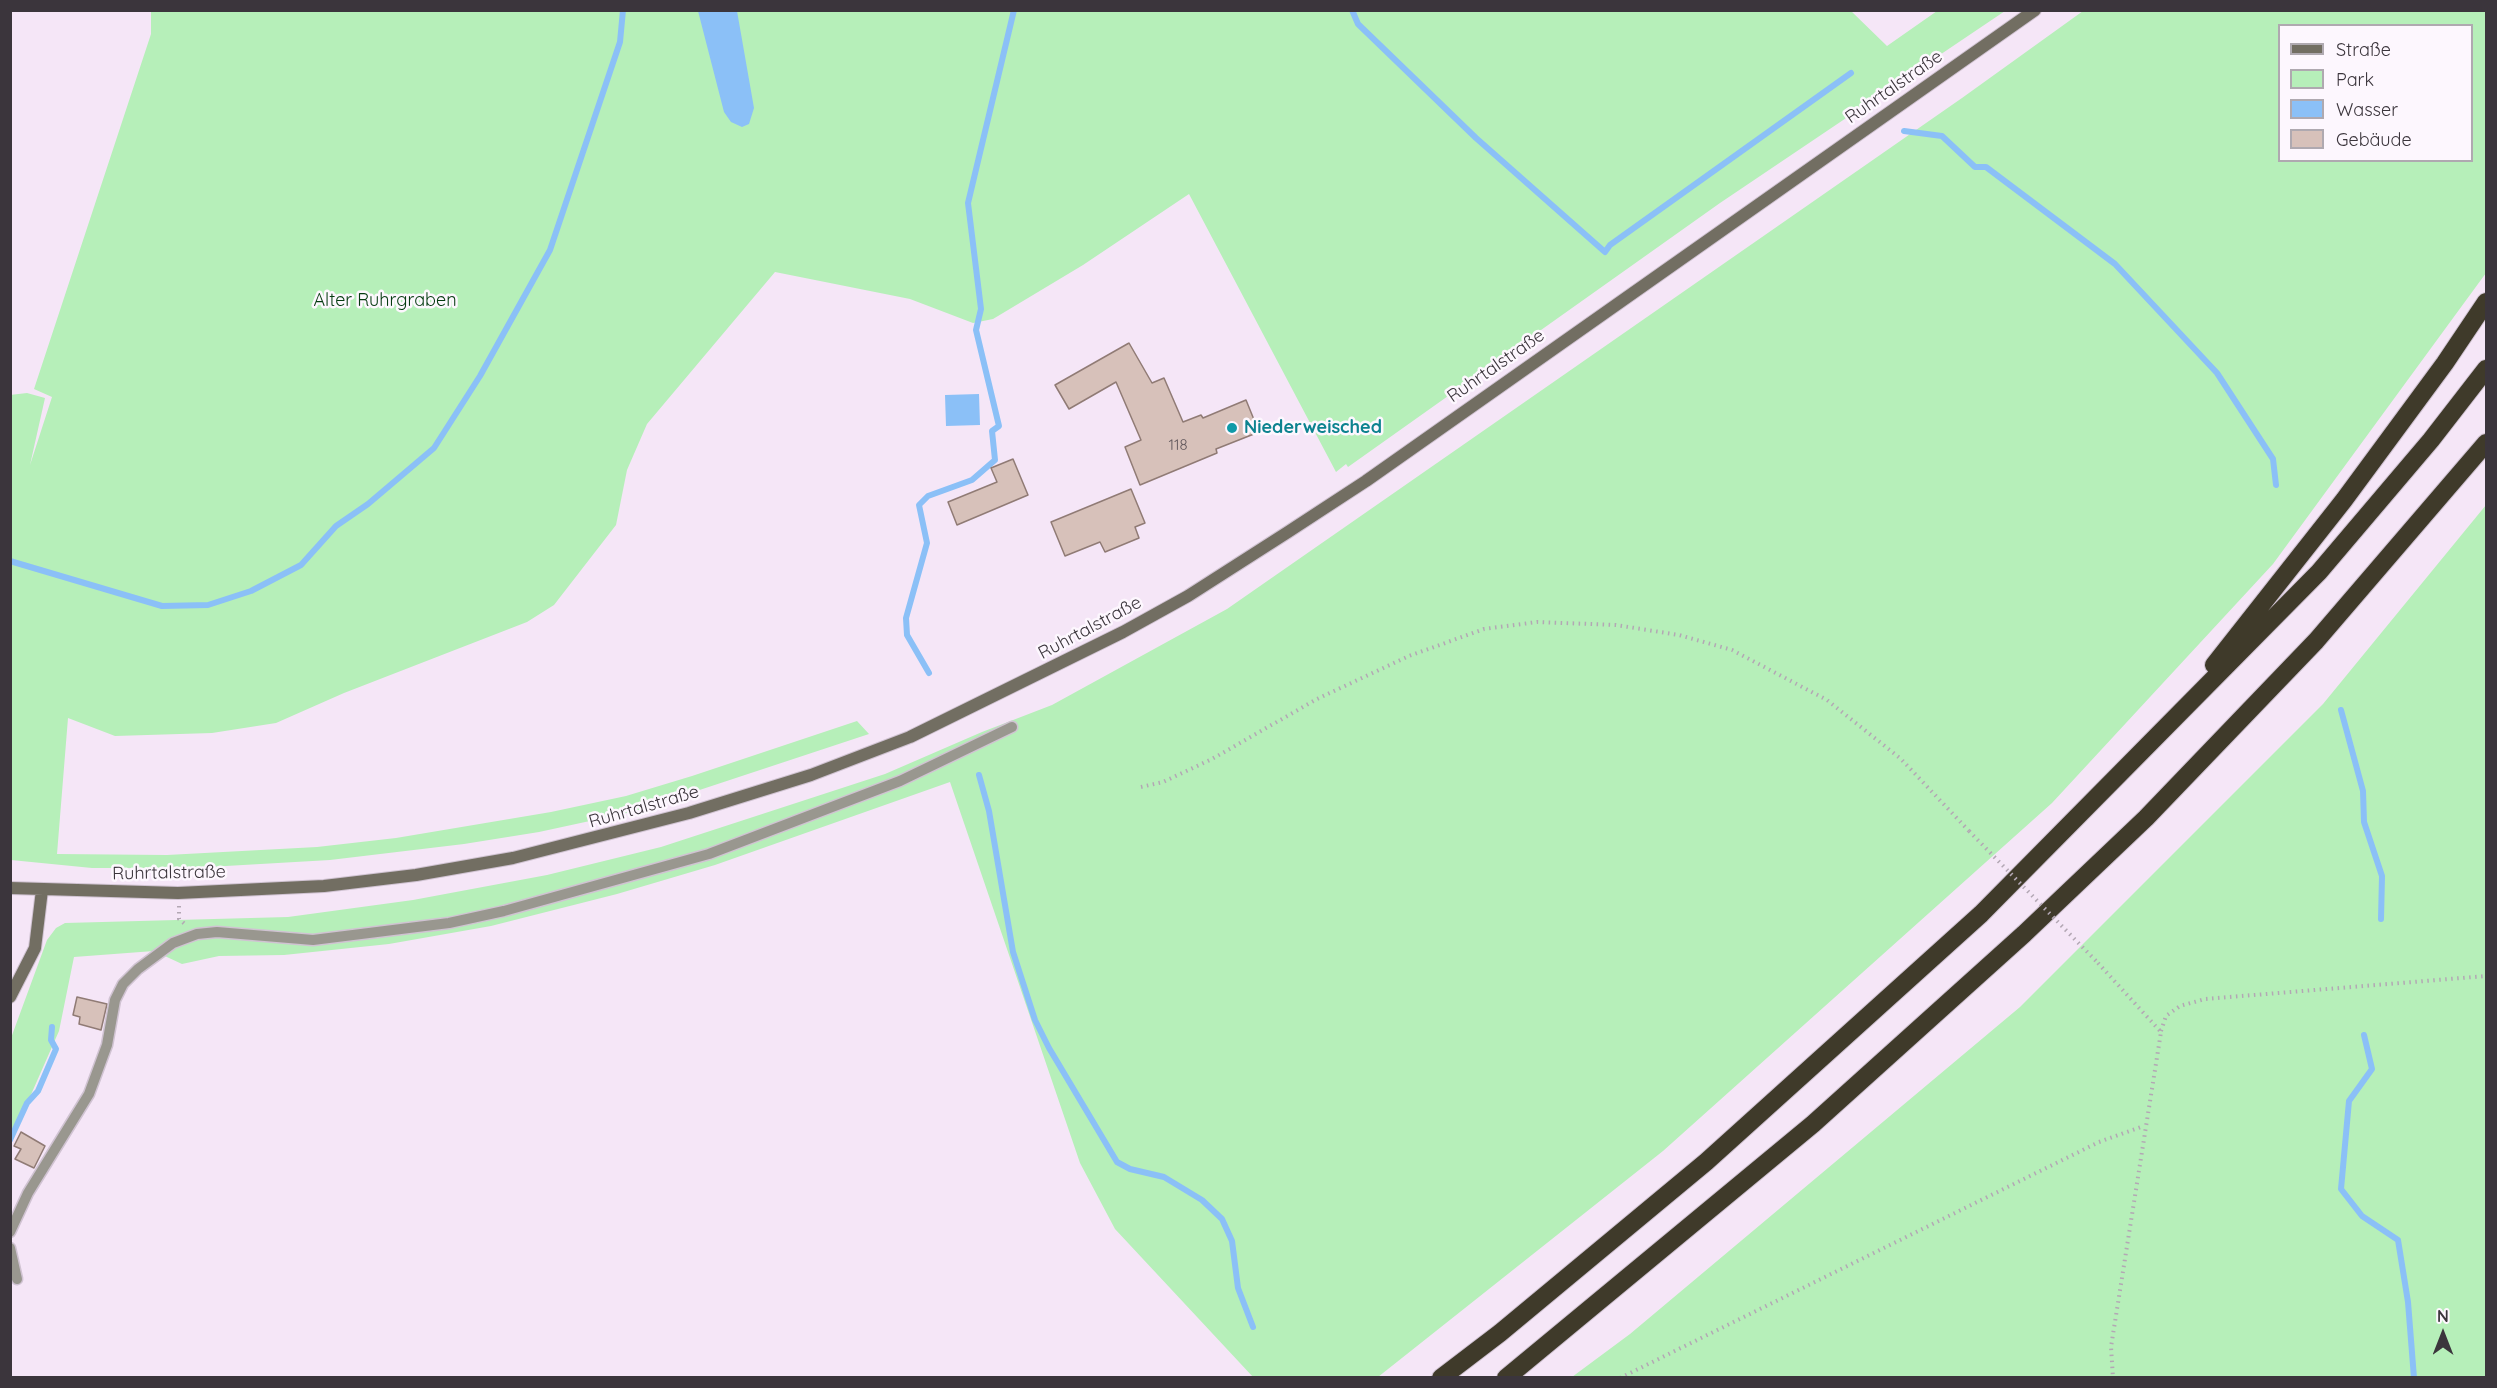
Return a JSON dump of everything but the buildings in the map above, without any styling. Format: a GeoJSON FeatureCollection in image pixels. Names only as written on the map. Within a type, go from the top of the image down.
{"type":"FeatureCollection","features":[{"type":"Feature","properties":{"kind":"highway"},"geometry":{"type":"LineString","coordinates":[[2166,729],[2344,500],[2487,302]]}},
{"type":"Feature","properties":{"kind":"highway"},"geometry":{"type":"LineString","coordinates":[[1442,1377],[1500,1333],[1706,1162],[1982,914],[2319,572],[2431,440],[2487,369]]}},
{"type":"Feature","properties":{"kind":"highway"},"geometry":{"type":"LineString","coordinates":[[1506,1377],[1813,1124],[2024,934],[2146,818],[2316,641],[2487,443]]}},
{"type":"Feature","properties":{"kind":"main road","name":"Ruhrtalstraße"},"geometry":{"type":"LineString","coordinates":[[10,888],[178,893],[324,886],[416,875],[513,858],[600,838],[812,775],[910,737],[1123,632],[1188,596],[1327,507],[2035,10]]}},
{"type":"Feature","properties":{"kind":"main road"},"geometry":{"type":"LineString","coordinates":[[10,997],[34,948],[42,890]]}},
{"type":"Feature","properties":{"kind":"lane"},"geometry":{"type":"LineString","coordinates":[[10,1232],[28,1193],[89,1094],[106,1045],[116,1000],[123,984],[138,969],[173,943],[197,934],[237,933],[313,939],[449,923],[504,911],[709,854],[900,781],[961,754],[1012,727]]}},
{"type":"Feature","properties":{"kind":"lane"},"geometry":{"type":"LineString","coordinates":[[10,1248],[17,1279]]}},
{"type":"Feature","properties":{"kind":"path"},"geometry":{"type":"LineString","coordinates":[[1141,787],[1163,782],[1212,759],[1317,699],[1399,660],[1484,629],[1537,622],[1616,625],[1679,635],[1732,650],[1827,700],[1901,759],[2098,963],[2161,1032]]}},
{"type":"Feature","properties":{"kind":"path"},"geometry":{"type":"LineString","coordinates":[[178,893],[179,919],[197,934]]}},
{"type":"Feature","properties":{"kind":"path"},"geometry":{"type":"LineString","coordinates":[[2114,1377],[2111,1347],[2144,1126],[2166,1016],[2180,1006],[2205,999],[2487,975]]}},
{"type":"Feature","properties":{"kind":"path"},"geometry":{"type":"LineString","coordinates":[[1620,1377],[2099,1142],[2144,1126]]}},
{"type":"Feature","properties":{"kind":"green space","name":"Alter Ruhrgraben"},"geometry":{"type":"Polygon","coordinates":[[[1850,10],[1887,46],[1937,11],[2005,11],[1720,203],[1348,467],[1346,464],[1336,472],[1189,194],[1083,265],[993,319],[973,323],[910,299],[775,272],[647,424],[627,470],[616,525],[554,605],[527,622],[344,693],[276,723],[212,733],[115,736],[68,718],[57,854],[167,855],[317,847],[396,838],[551,812],[626,796],[857,721],[869,734],[636,811],[539,832],[464,844],[330,860],[191,868],[92,868],[11,860],[10,395],[27,393],[45,398],[30,465],[52,397],[34,389],[151,34],[151,11],[1850,10]]]}},
{"type":"Feature","properties":{"kind":"green space"},"geometry":{"type":"Polygon","coordinates":[[[2083,11],[2486,11],[2486,273],[2273,564],[2052,803],[1663,1151],[1378,1377],[1253,1377],[1115,1229],[1080,1163],[950,782],[715,865],[617,894],[491,926],[389,944],[284,955],[219,956],[182,964],[154,951],[74,957],[59,1031],[11,1140],[11,1038],[47,940],[56,928],[65,923],[288,917],[413,900],[547,875],[661,847],[885,774],[1052,705],[1227,609],[1962,98],[2083,11]]]}},
{"type":"Feature","properties":{"kind":"green space"},"geometry":{"type":"Polygon","coordinates":[[[2486,505],[2486,1377],[1572,1377],[1630,1334],[2020,1007],[2323,704],[2486,505]]]}},
{"type":"Feature","properties":{"kind":"water"},"geometry":{"type":"Polygon","coordinates":[[[698,11],[737,11],[754,108],[749,124],[742,127],[731,122],[724,112],[698,11]]]}},
{"type":"Feature","properties":{"kind":"water"},"geometry":{"type":"Polygon","coordinates":[[[979,394],[980,425],[946,426],[945,395],[979,394]]]}},
{"type":"Feature","properties":{"kind":"waterway","name":"Alter Ruhrgraben"},"geometry":{"type":"LineString","coordinates":[[10,561],[162,606],[208,605],[251,591],[301,565],[336,526],[368,504],[434,448],[480,376],[550,250],[620,42],[623,10]]}},
{"type":"Feature","properties":{"kind":"waterway"},"geometry":{"type":"LineString","coordinates":[[929,673],[907,635],[906,618],[927,543],[919,505],[928,496],[972,480],[995,460],[992,431],[999,426],[976,330],[981,309],[968,203],[1014,10]]}},
{"type":"Feature","properties":{"kind":"waterway"},"geometry":{"type":"LineString","coordinates":[[1352,10],[1358,24],[1476,138],[1605,252],[1610,245],[1851,73]]}},
{"type":"Feature","properties":{"kind":"waterway"},"geometry":{"type":"LineString","coordinates":[[1904,131],[1942,136],[1975,167],[1986,167],[2115,264],[2217,373],[2273,459],[2276,485]]}},
{"type":"Feature","properties":{"kind":"waterway"},"geometry":{"type":"LineString","coordinates":[[2341,710],[2363,791],[2364,822],[2382,876],[2381,919]]}},
{"type":"Feature","properties":{"kind":"waterway"},"geometry":{"type":"LineString","coordinates":[[979,775],[989,811],[1013,952],[1035,1020],[1049,1048],[1117,1162],[1130,1169],[1164,1177],[1202,1200],[1222,1219],[1232,1241],[1238,1288],[1253,1327]]}},
{"type":"Feature","properties":{"kind":"waterway"},"geometry":{"type":"LineString","coordinates":[[10,1140],[27,1103],[38,1091],[56,1049],[51,1040],[52,1027]]}},
{"type":"Feature","properties":{"kind":"waterway"},"geometry":{"type":"LineString","coordinates":[[2364,1035],[2372,1069],[2349,1101],[2341,1189],[2362,1216],[2398,1240],[2408,1302],[2414,1378]]}},
{"type":"Feature","properties":{"kind":"place","name":"Niederweisched"},"geometry":{"type":"Point","coordinates":[1232,428]}}]}
